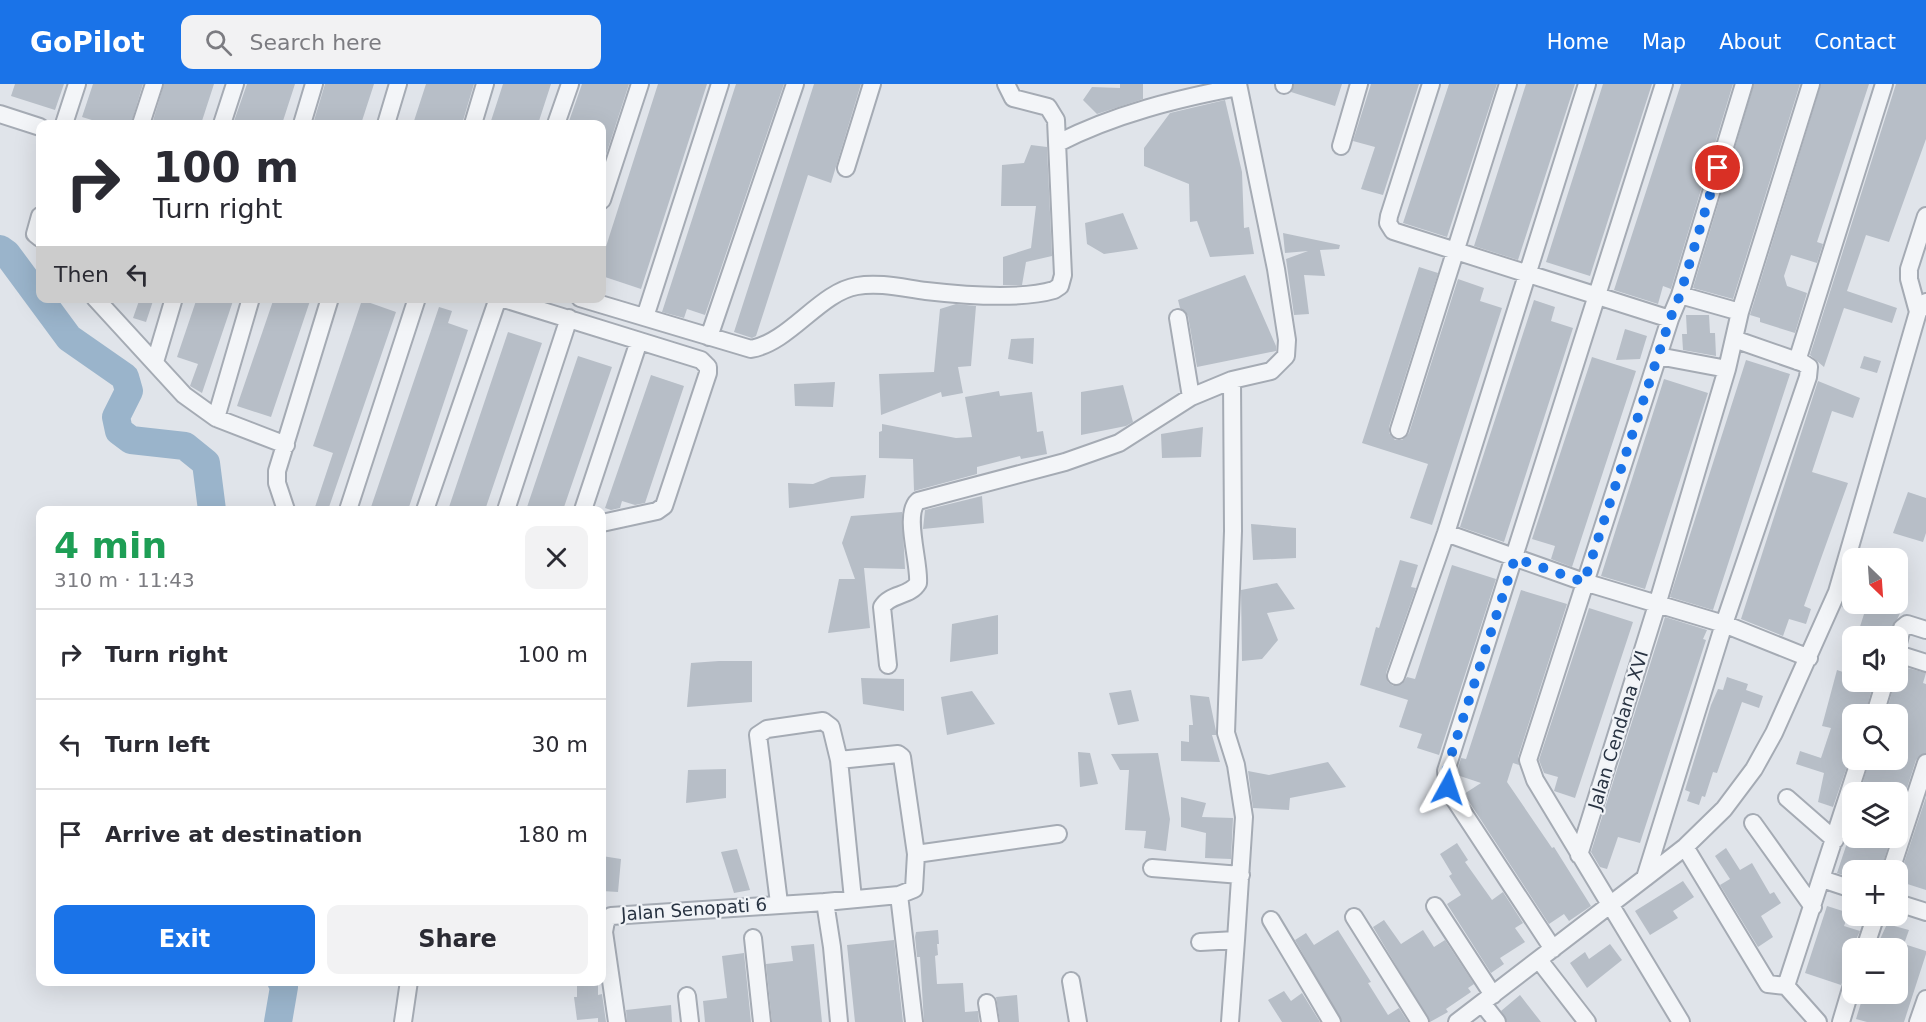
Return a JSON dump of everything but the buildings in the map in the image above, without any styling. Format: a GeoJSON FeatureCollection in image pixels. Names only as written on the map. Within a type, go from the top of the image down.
{"type":"FeatureCollection","features":[{"type":"Feature","properties":{"kind":"street"},"geometry":{"type":"LineString","coordinates":[[65,120],[77,84]]}},
{"type":"Feature","properties":{"kind":"street"},"geometry":{"type":"LineString","coordinates":[[142,120],[154,84]]}},
{"type":"Feature","properties":{"kind":"street"},"geometry":{"type":"LineString","coordinates":[[223,120],[235,84]]}},
{"type":"Feature","properties":{"kind":"street"},"geometry":{"type":"LineString","coordinates":[[303,120],[314,84]]}},
{"type":"Feature","properties":{"kind":"street"},"geometry":{"type":"LineString","coordinates":[[387,120],[398,84]]}},
{"type":"Feature","properties":{"kind":"street"},"geometry":{"type":"LineString","coordinates":[[473,120],[485,84]]}},
{"type":"Feature","properties":{"kind":"street"},"geometry":{"type":"LineString","coordinates":[[557,120],[570,84]]}},
{"type":"Feature","properties":{"kind":"street"},"geometry":{"type":"LineString","coordinates":[[606,188],[640,84]]}},
{"type":"Feature","properties":{"kind":"street"},"geometry":{"type":"LineString","coordinates":[[645,317],[720,84]]}},
{"type":"Feature","properties":{"kind":"street"},"geometry":{"type":"LineString","coordinates":[[709,337],[795,84]]}},
{"type":"Feature","properties":{"kind":"street"},"geometry":{"type":"LineString","coordinates":[[846,168],[872,84]]}},
{"type":"Feature","properties":{"kind":"street"},"geometry":{"type":"LineString","coordinates":[[597,303],[744,348],[758,347],[840,292],[856,286],[877,285],[979,296],[1054,290],[1060,286],[1063,275],[1056,120],[1051,109],[1013,98],[1006,84]]}},
{"type":"Feature","properties":{"kind":"street"},"geometry":{"type":"LineString","coordinates":[[1341,146],[1359,84]]}},
{"type":"Feature","properties":{"kind":"street"},"geometry":{"type":"LineString","coordinates":[[1431,84],[1388,223],[1393,231],[1670,319]]}},
{"type":"Feature","properties":{"kind":"street"},"geometry":{"type":"LineString","coordinates":[[1399,430],[1508,84]]}},
{"type":"Feature","properties":{"kind":"street"},"geometry":{"type":"LineString","coordinates":[[1396,676],[1446,533],[1587,84]]}},
{"type":"Feature","properties":{"kind":"street"},"geometry":{"type":"LineString","coordinates":[[1553,949],[1448,787],[1446,771],[1664,84]]}},
{"type":"Feature","properties":{"kind":"street"},"geometry":{"type":"LineString","coordinates":[[1681,1022],[1535,780],[1528,760],[1584,582],[1670,319],[1680,295],[1744,84]]}},
{"type":"Feature","properties":{"kind":"street","name":"Jalan Cendana XVI"},"geometry":{"type":"LineString","coordinates":[[1579,855],[1657,605],[1727,369],[1740,312],[1811,84]]}},
{"type":"Feature","properties":{"kind":"street"},"geometry":{"type":"LineString","coordinates":[[1797,361],[1884,84]]}},
{"type":"Feature","properties":{"kind":"street"},"geometry":{"type":"LineString","coordinates":[[888,665],[882,604],[890,598],[913,590],[918,583],[911,520],[914,505],[925,498],[1065,462],[1119,443],[1191,397],[1232,380],[1271,371],[1286,356],[1287,340],[1276,269],[1238,85],[1179,98],[1125,114],[1058,143]]}},
{"type":"Feature","properties":{"kind":"street"},"geometry":{"type":"LineString","coordinates":[[0,114],[36,126]]}},
{"type":"Feature","properties":{"kind":"street"},"geometry":{"type":"LineString","coordinates":[[1457,1022],[1686,848],[1724,809],[1754,769],[1774,733],[1809,658],[1837,591],[1922,307],[1909,279],[1909,269],[1926,216]]}},
{"type":"Feature","properties":{"kind":"street"},"geometry":{"type":"LineString","coordinates":[[1680,295],[1740,312]]}},
{"type":"Feature","properties":{"kind":"street"},"geometry":{"type":"LineString","coordinates":[[100,303],[184,395],[216,418],[286,445]]}},
{"type":"Feature","properties":{"kind":"street"},"geometry":{"type":"LineString","coordinates":[[155,362],[173,303]]}},
{"type":"Feature","properties":{"kind":"street"},"geometry":{"type":"LineString","coordinates":[[216,418],[250,303]]}},
{"type":"Feature","properties":{"kind":"street"},"geometry":{"type":"LineString","coordinates":[[285,506],[277,483],[277,471],[329,303]]}},
{"type":"Feature","properties":{"kind":"street"},"geometry":{"type":"LineString","coordinates":[[349,506],[415,303]]}},
{"type":"Feature","properties":{"kind":"street"},"geometry":{"type":"LineString","coordinates":[[426,506],[497,303]]}},
{"type":"Feature","properties":{"kind":"street"},"geometry":{"type":"LineString","coordinates":[[516,303],[701,360],[706,364],[708,373],[668,500],[657,511],[606,522]]}},
{"type":"Feature","properties":{"kind":"street"},"geometry":{"type":"LineString","coordinates":[[507,506],[569,318]]}},
{"type":"Feature","properties":{"kind":"street"},"geometry":{"type":"LineString","coordinates":[[1178,318],[1191,397]]}},
{"type":"Feature","properties":{"kind":"street"},"geometry":{"type":"LineString","coordinates":[[1645,878],[1724,624],[1808,377],[1808,365],[1734,339]]}},
{"type":"Feature","properties":{"kind":"street"},"geometry":{"type":"LineString","coordinates":[[584,506],[639,341]]}},
{"type":"Feature","properties":{"kind":"street"},"geometry":{"type":"LineString","coordinates":[[1658,356],[1727,369]]}},
{"type":"Feature","properties":{"kind":"street"},"geometry":{"type":"LineString","coordinates":[[1230,1022],[1244,817],[1242,794],[1226,733],[1233,531],[1232,380]]}},
{"type":"Feature","properties":{"kind":"street"},"geometry":{"type":"LineString","coordinates":[[1446,533],[1584,582],[1724,624],[1809,658]]}},
{"type":"Feature","properties":{"kind":"street"},"geometry":{"type":"LineString","coordinates":[[1904,626],[1907,624],[1926,630]]}},
{"type":"Feature","properties":{"kind":"street"},"geometry":{"type":"LineString","coordinates":[[1908,657],[1926,663]]}},
{"type":"Feature","properties":{"kind":"street"},"geometry":{"type":"LineString","coordinates":[[839,760],[898,754],[902,757],[916,854],[914,889],[899,895],[825,902],[780,903],[758,735],[767,729],[826,721],[831,727],[839,760],[853,899]]}},
{"type":"Feature","properties":{"kind":"street"},"geometry":{"type":"LineString","coordinates":[[1893,860],[1926,763]]}},
{"type":"Feature","properties":{"kind":"street"},"geometry":{"type":"LineString","coordinates":[[1786,986],[1856,770]]}},
{"type":"Feature","properties":{"kind":"street"},"geometry":{"type":"LineString","coordinates":[[1788,798],[1834,840]]}},
{"type":"Feature","properties":{"kind":"street"},"geometry":{"type":"LineString","coordinates":[[1753,823],[1813,907]]}},
{"type":"Feature","properties":{"kind":"street"},"geometry":{"type":"LineString","coordinates":[[916,854],[1058,834]]}},
{"type":"Feature","properties":{"kind":"street"},"geometry":{"type":"LineString","coordinates":[[1686,848],[1768,984],[1786,986],[1818,1022]]}},
{"type":"Feature","properties":{"kind":"street"},"geometry":{"type":"LineString","coordinates":[[1152,868],[1241,875]]}},
{"type":"Feature","properties":{"kind":"street"},"geometry":{"type":"LineString","coordinates":[[1822,879],[1842,886]]}},
{"type":"Feature","properties":{"kind":"street"},"geometry":{"type":"LineString","coordinates":[[899,895],[914,1022]]}},
{"type":"Feature","properties":{"kind":"street"},"geometry":{"type":"LineString","coordinates":[[825,902],[832,946],[838,1022]]}},
{"type":"Feature","properties":{"kind":"street","name":"Jalan Senopati 6"},"geometry":{"type":"LineString","coordinates":[[606,921],[611,916],[780,903]]}},
{"type":"Feature","properties":{"kind":"street"},"geometry":{"type":"LineString","coordinates":[[1435,906],[1488,999],[1497,1022]]}},
{"type":"Feature","properties":{"kind":"street"},"geometry":{"type":"LineString","coordinates":[[1908,906],[1926,912]]}},
{"type":"Feature","properties":{"kind":"street"},"geometry":{"type":"LineString","coordinates":[[1354,917],[1420,1022]]}},
{"type":"Feature","properties":{"kind":"street"},"geometry":{"type":"LineString","coordinates":[[1271,920],[1332,1022]]}},
{"type":"Feature","properties":{"kind":"street"},"geometry":{"type":"LineString","coordinates":[[753,938],[762,1022]]}},
{"type":"Feature","properties":{"kind":"street"},"geometry":{"type":"LineString","coordinates":[[1200,942],[1236,940]]}},
{"type":"Feature","properties":{"kind":"street","name":"Jalan Senopati 6"},"geometry":{"type":"LineString","coordinates":[[606,946],[617,1022]]}},
{"type":"Feature","properties":{"kind":"street"},"geometry":{"type":"LineString","coordinates":[[1539,960],[1587,1022]]}},
{"type":"Feature","properties":{"kind":"street"},"geometry":{"type":"LineString","coordinates":[[1071,981],[1078,1022]]}},
{"type":"Feature","properties":{"kind":"street"},"geometry":{"type":"LineString","coordinates":[[403,1022],[408,986]]}},
{"type":"Feature","properties":{"kind":"street"},"geometry":{"type":"LineString","coordinates":[[687,996],[690,1022]]}},
{"type":"Feature","properties":{"kind":"street"},"geometry":{"type":"LineString","coordinates":[[1918,1022],[1926,999]]}},
{"type":"Feature","properties":{"kind":"street"},"geometry":{"type":"LineString","coordinates":[[987,1003],[990,1022]]}},
{"type":"Feature","properties":{"kind":"street"},"geometry":{"type":"LineString","coordinates":[[1840,1022],[1846,1004]]}},
{"type":"Feature","properties":{"kind":"waterway"},"geometry":{"type":"LineString","coordinates":[[0,249],[7,254],[36,293]]}},
{"type":"Feature","properties":{"kind":"waterway"},"geometry":{"type":"LineString","coordinates":[[43,303],[69,338],[125,377],[129,391],[116,417],[119,431],[131,440],[185,446],[206,463],[211,506]]}},
{"type":"Feature","properties":{"kind":"waterway"},"geometry":{"type":"LineString","coordinates":[[278,1022],[284,986]]}},
{"type":"Feature","properties":{"kind":"route"},"geometry":{"type":"LineString","coordinates":[[1448,787],[1446,771],[1515,558],[1584,582],[1670,319],[1680,295],[1718,168]]}}]}
